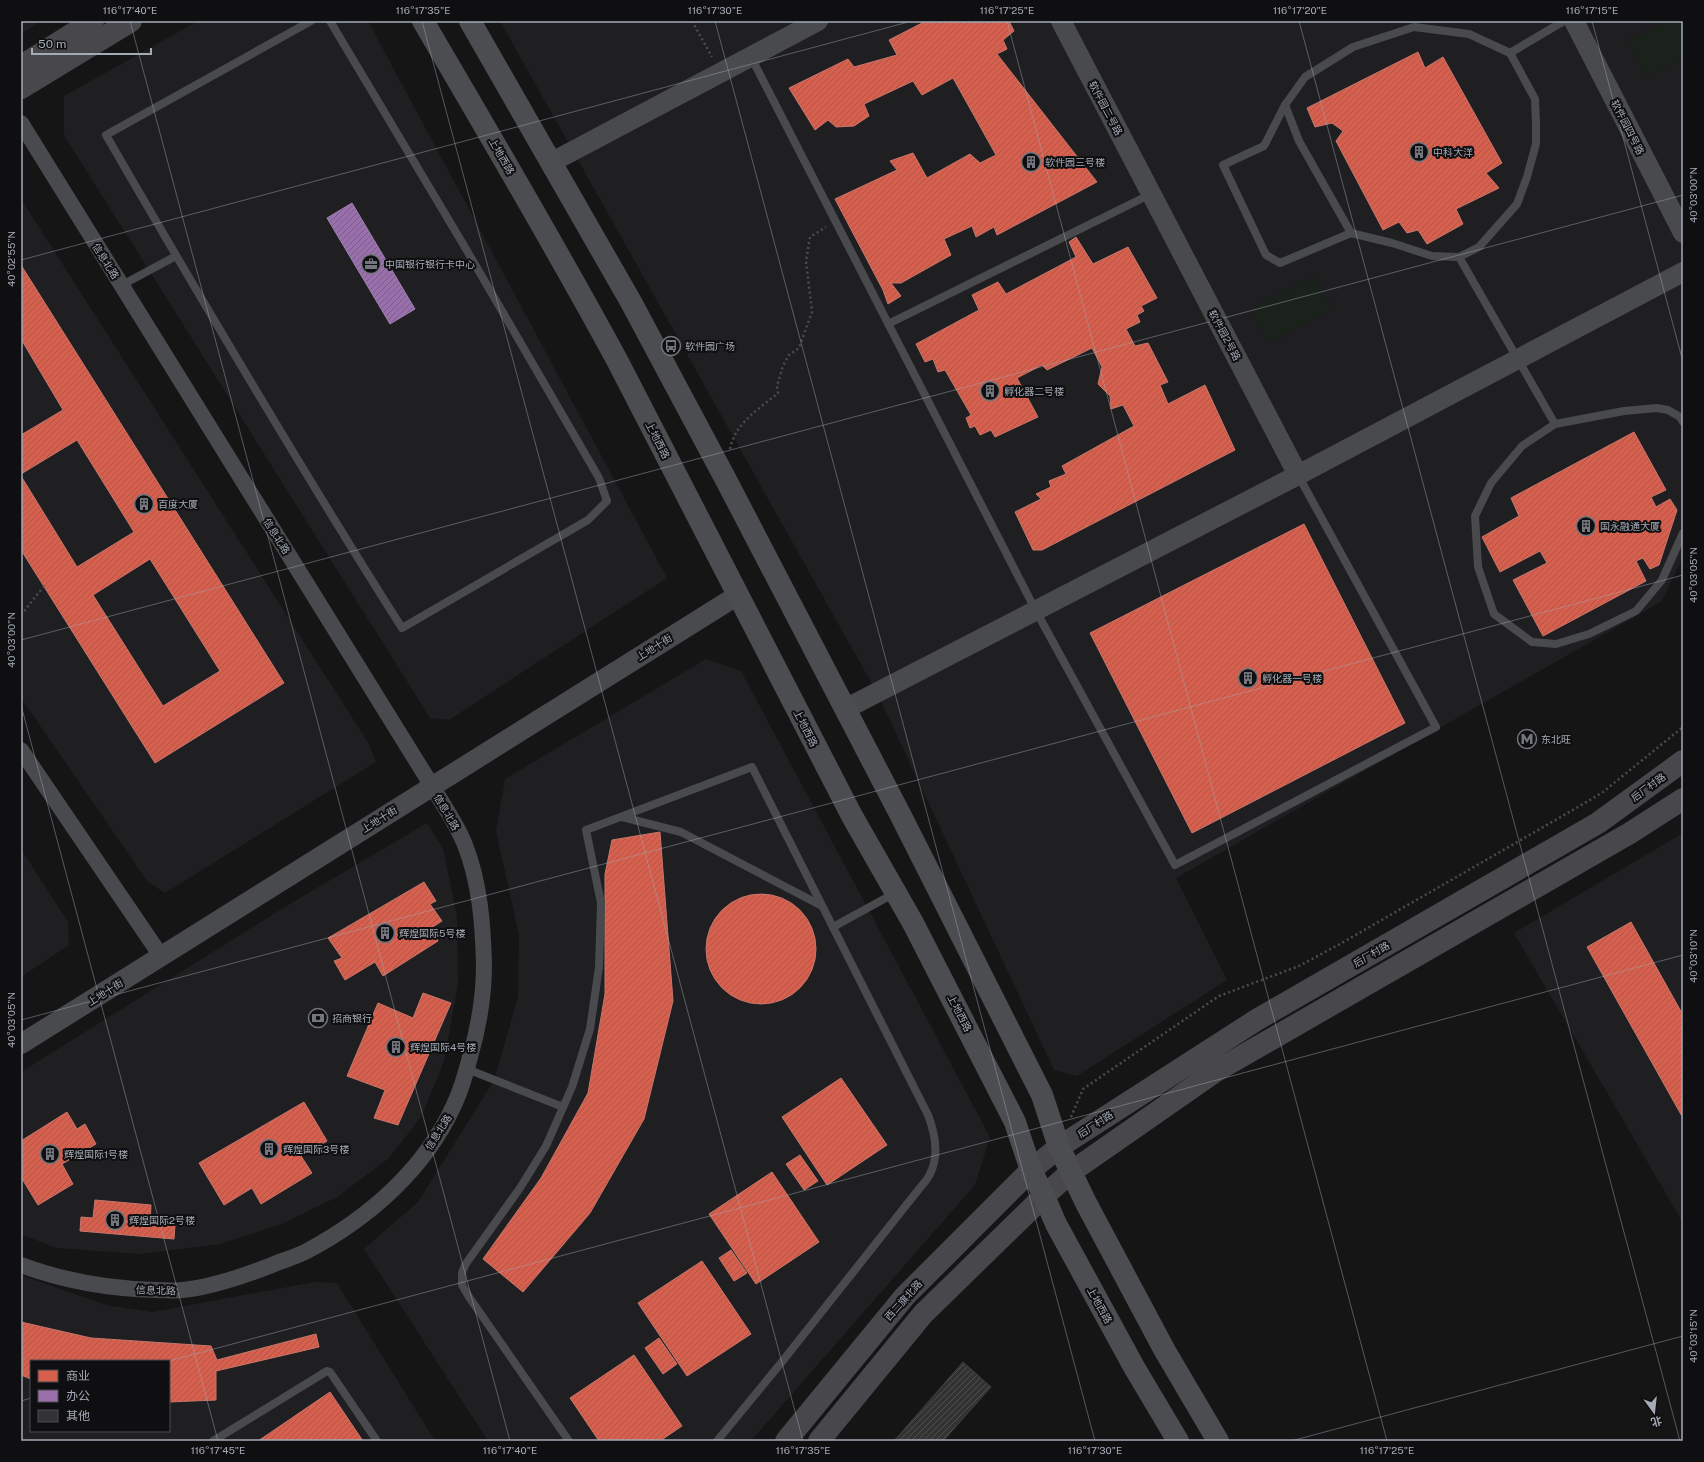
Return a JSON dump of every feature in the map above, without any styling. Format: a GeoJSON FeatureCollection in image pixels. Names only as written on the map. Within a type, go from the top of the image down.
{"type":"FeatureCollection","features":[{"type":"Feature","properties":{"kind":"main road"},"geometry":{"type":"LineString","coordinates":[[21,66],[93,21]]}},
{"type":"Feature","properties":{"kind":"main road"},"geometry":{"type":"LineString","coordinates":[[21,88],[131,21]]}},
{"type":"Feature","properties":{"kind":"main road","name":"上地西路"},"geometry":{"type":"LineString","coordinates":[[423,21],[584,300],[852,816],[917,930],[1015,1122],[1030,1170],[1044,1196],[1056,1224],[1134,1367],[1178,1441]]}},
{"type":"Feature","properties":{"kind":"main road"},"geometry":{"type":"LineString","coordinates":[[470,21],[631,302],[901,816],[1042,1096],[1059,1147],[1071,1172],[1165,1351],[1218,1441]]}},
{"type":"Feature","properties":{"kind":"main road","name":"后厂村路"},"geometry":{"type":"LineString","coordinates":[[1030,1170],[1059,1147],[1258,1019],[1598,823],[1683,761]]}},
{"type":"Feature","properties":{"kind":"main road"},"geometry":{"type":"LineString","coordinates":[[819,1441],[924,1314],[1044,1196],[1071,1172],[1216,1071],[1630,833],[1683,799]]}},
{"type":"Feature","properties":{"kind":"main road","name":"西二旗北路"},"geometry":{"type":"LineString","coordinates":[[786,1441],[905,1296],[1030,1170]]}},
{"type":"Feature","properties":{"kind":"street"},"geometry":{"type":"LineString","coordinates":[[552,162],[818,21]]}},
{"type":"Feature","properties":{"kind":"street","name":"软件园二号路"},"geometry":{"type":"LineString","coordinates":[[1061,21],[1151,194]]}},
{"type":"Feature","properties":{"kind":"street","name":"软件园四号路"},"geometry":{"type":"LineString","coordinates":[[1574,21],[1683,233]]}},
{"type":"Feature","properties":{"kind":"street","name":"信息北路"},"geometry":{"type":"LineString","coordinates":[[21,122],[432,786],[465,845],[476,880],[484,935],[484,988],[478,1030],[467,1070],[451,1111],[437,1136],[413,1169],[379,1203],[345,1227],[306,1251],[228,1280],[182,1291],[137,1290],[82,1282],[41,1272],[21,1265]]}},
{"type":"Feature","properties":{"kind":"street","name":"软件园2号路"},"geometry":{"type":"LineString","coordinates":[[1151,194],[1298,475]]}},
{"type":"Feature","properties":{"kind":"street"},"geometry":{"type":"LineString","coordinates":[[845,709],[1298,475],[1683,272]]}},
{"type":"Feature","properties":{"kind":"street","name":"上地十街"},"geometry":{"type":"LineString","coordinates":[[21,1044],[738,595]]}},
{"type":"Feature","properties":{"kind":"street"},"geometry":{"type":"LineString","coordinates":[[21,750],[161,956]]}},
{"type":"Feature","properties":{"kind":"lane"},"geometry":{"type":"LineString","coordinates":[[311,21],[106,135],[176,256],[330,514],[402,628],[588,520],[607,501],[599,478],[466,249],[330,21]]}},
{"type":"Feature","properties":{"kind":"lane"},"geometry":{"type":"LineString","coordinates":[[1510,53],[1564,21]]}},
{"type":"Feature","properties":{"kind":"lane"},"geometry":{"type":"LineString","coordinates":[[1414,28],[1469,34],[1510,53],[1534,100],[1536,144],[1527,177],[1517,204],[1479,247],[1459,257],[1432,256],[1392,243],[1351,233],[1280,263],[1266,255],[1223,165],[1264,146],[1285,105],[1305,77],[1353,47],[1414,28]]}},
{"type":"Feature","properties":{"kind":"lane"},"geometry":{"type":"LineString","coordinates":[[751,57],[1036,611],[1175,865],[1436,727],[1298,475]]}},
{"type":"Feature","properties":{"kind":"lane"},"geometry":{"type":"LineString","coordinates":[[1285,105],[1299,141],[1351,233]]}},
{"type":"Feature","properties":{"kind":"lane"},"geometry":{"type":"LineString","coordinates":[[888,324],[1151,194]]}},
{"type":"Feature","properties":{"kind":"lane"},"geometry":{"type":"LineString","coordinates":[[122,286],[176,256]]}},
{"type":"Feature","properties":{"kind":"lane"},"geometry":{"type":"LineString","coordinates":[[1459,257],[1555,424]]}},
{"type":"Feature","properties":{"kind":"lane"},"geometry":{"type":"LineString","coordinates":[[1683,422],[1680,417],[1668,410],[1656,408],[1555,424],[1522,446],[1491,483],[1475,516],[1478,568],[1494,614],[1532,642],[1556,644],[1589,634],[1636,611],[1662,580],[1683,533]]}},
{"type":"Feature","properties":{"kind":"lane"},"geometry":{"type":"LineString","coordinates":[[569,1441],[469,1296],[462,1284],[462,1274],[473,1254],[520,1188],[546,1146],[572,1087],[590,1029],[599,967],[601,903],[586,830],[752,767],[928,1115],[935,1134],[935,1155],[931,1173],[919,1189],[781,1363],[716,1441]]}},
{"type":"Feature","properties":{"kind":"lane"},"geometry":{"type":"LineString","coordinates":[[622,816],[681,832],[822,906]]}},
{"type":"Feature","properties":{"kind":"lane"},"geometry":{"type":"LineString","coordinates":[[833,927],[896,893]]}},
{"type":"Feature","properties":{"kind":"lane"},"geometry":{"type":"LineString","coordinates":[[467,1070],[563,1107]]}},
{"type":"Feature","properties":{"kind":"lane"},"geometry":{"type":"LineString","coordinates":[[213,1441],[327,1371],[330,1372],[377,1441]]}},
{"type":"Feature","properties":{"kind":"path"},"geometry":{"type":"LineString","coordinates":[[692,21],[722,73]]}},
{"type":"Feature","properties":{"kind":"path"},"geometry":{"type":"LineString","coordinates":[[730,452],[738,428],[751,414],[778,393],[777,386],[783,366],[789,355],[799,348],[812,312],[806,260],[810,237],[836,222]]}},
{"type":"Feature","properties":{"kind":"path"},"geometry":{"type":"LineString","coordinates":[[21,615],[44,586]]}},
{"type":"Feature","properties":{"kind":"path"},"geometry":{"type":"LineString","coordinates":[[1071,1118],[1083,1089],[1219,996],[1299,966],[1551,823],[1603,792],[1683,727]]}},
{"type":"Feature","properties":{"kind":"shaded area"},"geometry":{"type":"Polygon","coordinates":[[[21,21],[41,21],[21,34],[21,21]]]}},
{"type":"Feature","properties":{"kind":"shaded area"},"geometry":{"type":"Polygon","coordinates":[[[198,21],[368,21],[667,578],[449,720],[430,718],[64,135],[64,96],[198,21]]]}},
{"type":"Feature","properties":{"kind":"shaded area"},"geometry":{"type":"Polygon","coordinates":[[[500,21],[1683,21],[1683,557],[1661,602],[1176,878],[1227,980],[1077,1076],[1054,1070],[877,693],[500,21]]]}},
{"type":"Feature","properties":{"kind":"shaded area"},"geometry":{"type":"Polygon","coordinates":[[[1668,21],[1683,21],[1683,59],[1646,77],[1628,40],[1668,21]]]}},
{"type":"Feature","properties":{"kind":"shaded area"},"geometry":{"type":"Polygon","coordinates":[[[21,199],[369,744],[376,762],[165,893],[147,881],[21,698],[21,199]]]}},
{"type":"Feature","properties":{"kind":"shaded area"},"geometry":{"type":"Polygon","coordinates":[[[1315,275],[1332,310],[1268,343],[1250,308],[1315,275]]]}},
{"type":"Feature","properties":{"kind":"shaded area"},"geometry":{"type":"Polygon","coordinates":[[[706,659],[741,671],[990,1137],[975,1185],[751,1441],[488,1441],[364,1249],[418,1202],[494,1080],[518,997],[519,935],[496,831],[505,779],[706,659]]]}},
{"type":"Feature","properties":{"kind":"shaded area"},"geometry":{"type":"Polygon","coordinates":[[[427,823],[443,848],[457,916],[458,984],[444,1062],[421,1117],[389,1158],[337,1197],[282,1224],[220,1244],[140,1254],[56,1248],[21,1234],[21,1072],[283,908],[427,823]]]}},
{"type":"Feature","properties":{"kind":"shaded area"},"geometry":{"type":"Polygon","coordinates":[[[1683,833],[1683,1223],[1514,933],[1683,833]]]}},
{"type":"Feature","properties":{"kind":"shaded area"},"geometry":{"type":"Polygon","coordinates":[[[21,849],[68,922],[69,945],[21,977],[21,849]]]}},
{"type":"Feature","properties":{"kind":"shaded area"},"geometry":{"type":"Polygon","coordinates":[[[21,1275],[106,1305],[152,1312],[315,1282],[337,1283],[435,1441],[21,1441],[21,1275]]]}},
{"type":"Feature","properties":{"kind":"building: 商业","name":"软件园三号楼"},"geometry":{"type":"Polygon","coordinates":[[[926,21],[1009,21],[1014,31],[1003,40],[1007,49],[997,54],[1097,182],[997,235],[994,227],[976,237],[972,226],[944,239],[951,255],[901,283],[891,283],[901,296],[888,304],[883,290],[835,199],[897,170],[890,161],[913,153],[927,178],[970,154],[980,163],[996,155],[953,78],[922,95],[913,81],[864,104],[869,116],[854,126],[836,127],[828,120],[815,130],[789,88],[848,59],[854,67],[897,55],[889,40],[926,21]]]}},
{"type":"Feature","properties":{"kind":"building: 商业","name":"中科大洋"},"geometry":{"type":"Polygon","coordinates":[[[1418,52],[1425,68],[1443,57],[1502,163],[1486,173],[1499,188],[1456,209],[1463,224],[1427,244],[1418,230],[1407,233],[1399,222],[1383,230],[1336,141],[1343,131],[1332,123],[1315,127],[1307,108],[1418,52]]]}},
{"type":"Feature","properties":{"kind":"building: 商业","name":"孵化器二号楼"},"geometry":{"type":"Polygon","coordinates":[[[1076,237],[1093,264],[1128,247],[1157,298],[1141,306],[1144,311],[1137,315],[1140,322],[1126,329],[1135,346],[1148,343],[1168,382],[1160,385],[1168,404],[1205,385],[1235,450],[1042,550],[1033,550],[1015,512],[1041,499],[1036,494],[1051,487],[1049,481],[1066,474],[1062,466],[1134,426],[1123,405],[1111,409],[1110,396],[1098,384],[1102,367],[1092,348],[1047,370],[1042,365],[1017,378],[1038,417],[995,437],[991,430],[980,435],[975,426],[970,428],[966,418],[971,415],[945,370],[938,372],[933,359],[925,362],[916,344],[979,310],[972,295],[998,282],[1006,294],[1076,257],[1069,242],[1076,237]]]}},
{"type":"Feature","properties":{"kind":"building: 商业","name":"百度大厦"},"geometry":{"type":"Polygon","coordinates":[[[21,265],[284,683],[155,763],[21,550],[21,476],[77,567],[134,532],[77,440],[21,474],[21,435],[63,410],[21,339],[21,265]],[[150,559],[93,595],[163,706],[220,671],[150,559]]]}},
{"type":"Feature","properties":{"kind":"building: 商业","name":"国永融通大厦"},"geometry":{"type":"Polygon","coordinates":[[[1634,432],[1666,490],[1651,497],[1656,507],[1670,499],[1677,510],[1659,565],[1650,569],[1643,558],[1636,561],[1646,581],[1543,636],[1513,580],[1547,563],[1540,551],[1500,572],[1482,537],[1519,516],[1511,498],[1634,432]]]}},
{"type":"Feature","properties":{"kind":"building: 商业","name":"孵化器一号楼"},"geometry":{"type":"Polygon","coordinates":[[[1304,524],[1405,723],[1192,833],[1090,633],[1304,524]]]}},
{"type":"Feature","properties":{"kind":"building: 商业"},"geometry":{"type":"Polygon","coordinates":[[[660,832],[673,1001],[644,1119],[590,1213],[523,1292],[483,1259],[541,1178],[588,1093],[605,994],[605,874],[612,840],[660,832]]]}},
{"type":"Feature","properties":{"kind":"building: 商业","name":"辉煌国际5号楼"},"geometry":{"type":"Polygon","coordinates":[[[424,882],[436,901],[430,904],[442,921],[431,928],[438,941],[383,976],[375,962],[345,980],[334,961],[342,958],[328,938],[424,882]]]}},
{"type":"Feature","properties":{"kind":"building: 商业"},"geometry":{"type":"Polygon","coordinates":[[[761,894],[782,898],[792,903],[800,910],[807,918],[812,928],[816,949],[812,970],[807,980],[800,988],[792,995],[782,1000],[761,1004],[740,1000],[730,995],[722,988],[715,980],[710,970],[706,949],[710,928],[715,918],[722,910],[730,903],[740,898],[761,894]]]}},
{"type":"Feature","properties":{"kind":"building: 商业"},"geometry":{"type":"Polygon","coordinates":[[[1631,922],[1683,1015],[1683,1118],[1587,947],[1631,922]]]}},
{"type":"Feature","properties":{"kind":"building: 商业","name":"辉煌国际4号楼"},"geometry":{"type":"Polygon","coordinates":[[[423,993],[451,1003],[398,1125],[374,1118],[385,1090],[347,1076],[378,1003],[413,1018],[423,993]]]}},
{"type":"Feature","properties":{"kind":"building: 商业"},"geometry":{"type":"Polygon","coordinates":[[[841,1078],[887,1145],[827,1185],[782,1117],[841,1078]]]}},
{"type":"Feature","properties":{"kind":"building: 商业","name":"辉煌国际3号楼"},"geometry":{"type":"Polygon","coordinates":[[[304,1102],[327,1141],[301,1156],[312,1173],[261,1204],[252,1188],[224,1205],[199,1163],[304,1102]]]}},
{"type":"Feature","properties":{"kind":"building: 商业","name":"辉煌国际1号楼"},"geometry":{"type":"Polygon","coordinates":[[[67,1112],[77,1129],[85,1124],[96,1144],[62,1164],[73,1184],[38,1205],[21,1177],[21,1141],[67,1112]]]}},
{"type":"Feature","properties":{"kind":"building: 商业"},"geometry":{"type":"Polygon","coordinates":[[[800,1155],[818,1181],[804,1190],[786,1164],[800,1155]]]}},
{"type":"Feature","properties":{"kind":"building: 商业"},"geometry":{"type":"Polygon","coordinates":[[[772,1172],[819,1242],[756,1284],[709,1214],[772,1172]]]}},
{"type":"Feature","properties":{"kind":"building: 商业","name":"辉煌国际2号楼"},"geometry":{"type":"Polygon","coordinates":[[[95,1200],[151,1205],[150,1223],[175,1225],[174,1239],[80,1231],[81,1217],[93,1218],[95,1200]]]}},
{"type":"Feature","properties":{"kind":"building: 商业"},"geometry":{"type":"Polygon","coordinates":[[[731,1250],[747,1273],[734,1281],[719,1258],[731,1250]]]}},
{"type":"Feature","properties":{"kind":"building: 商业"},"geometry":{"type":"Polygon","coordinates":[[[702,1261],[751,1334],[687,1376],[638,1303],[702,1261]]]}},
{"type":"Feature","properties":{"kind":"building: 商业"},"geometry":{"type":"Polygon","coordinates":[[[21,1322],[91,1338],[211,1346],[217,1360],[316,1334],[319,1347],[216,1371],[216,1400],[170,1402],[170,1360],[30,1360],[30,1379],[21,1375],[21,1322]]]}},
{"type":"Feature","properties":{"kind":"building: 商业"},"geometry":{"type":"Polygon","coordinates":[[[659,1338],[677,1364],[663,1374],[645,1348],[659,1338]]]}},
{"type":"Feature","properties":{"kind":"building: 商业"},"geometry":{"type":"Polygon","coordinates":[[[634,1355],[682,1426],[660,1441],[599,1441],[570,1398],[634,1355]]]}},
{"type":"Feature","properties":{"kind":"building: 商业"},"geometry":{"type":"Polygon","coordinates":[[[330,1392],[363,1441],[258,1441],[330,1392]]]}},
{"type":"Feature","properties":{"kind":"building: 办公","name":"中国银行银行卡中心"},"geometry":{"type":"Polygon","coordinates":[[[352,203],[415,309],[390,324],[327,218],[352,203]]]}},
{"type":"Feature","properties":{"kind":"building: 其他"},"geometry":{"type":"Polygon","coordinates":[[[963,1362],[991,1387],[943,1441],[894,1441],[963,1362]]]}},
{"type":"Feature","properties":{"kind":"place","name":"中科大洋"},"geometry":{"type":"Point","coordinates":[1419,152]}},
{"type":"Feature","properties":{"kind":"place","name":"软件园三号楼"},"geometry":{"type":"Point","coordinates":[1031,162]}},
{"type":"Feature","properties":{"kind":"place","name":"中国银行银行卡中心"},"geometry":{"type":"Point","coordinates":[371,264]}},
{"type":"Feature","properties":{"kind":"place","name":"软件园广场"},"geometry":{"type":"Point","coordinates":[671,346]}},
{"type":"Feature","properties":{"kind":"place","name":"孵化器二号楼"},"geometry":{"type":"Point","coordinates":[990,391]}},
{"type":"Feature","properties":{"kind":"place","name":"百度大厦"},"geometry":{"type":"Point","coordinates":[144,504]}},
{"type":"Feature","properties":{"kind":"place","name":"国永融通大厦"},"geometry":{"type":"Point","coordinates":[1586,526]}},
{"type":"Feature","properties":{"kind":"place","name":"孵化器一号楼"},"geometry":{"type":"Point","coordinates":[1248,678]}},
{"type":"Feature","properties":{"kind":"place","name":"东北旺"},"geometry":{"type":"Point","coordinates":[1527,739]}},
{"type":"Feature","properties":{"kind":"place","name":"辉煌国际5号楼"},"geometry":{"type":"Point","coordinates":[385,933]}},
{"type":"Feature","properties":{"kind":"place","name":"招商银行"},"geometry":{"type":"Point","coordinates":[318,1018]}},
{"type":"Feature","properties":{"kind":"place","name":"辉煌国际4号楼"},"geometry":{"type":"Point","coordinates":[396,1047]}},
{"type":"Feature","properties":{"kind":"place","name":"辉煌国际3号楼"},"geometry":{"type":"Point","coordinates":[269,1149]}},
{"type":"Feature","properties":{"kind":"place","name":"辉煌国际1号楼"},"geometry":{"type":"Point","coordinates":[50,1154]}},
{"type":"Feature","properties":{"kind":"place","name":"辉煌国际2号楼"},"geometry":{"type":"Point","coordinates":[115,1220]}}]}
